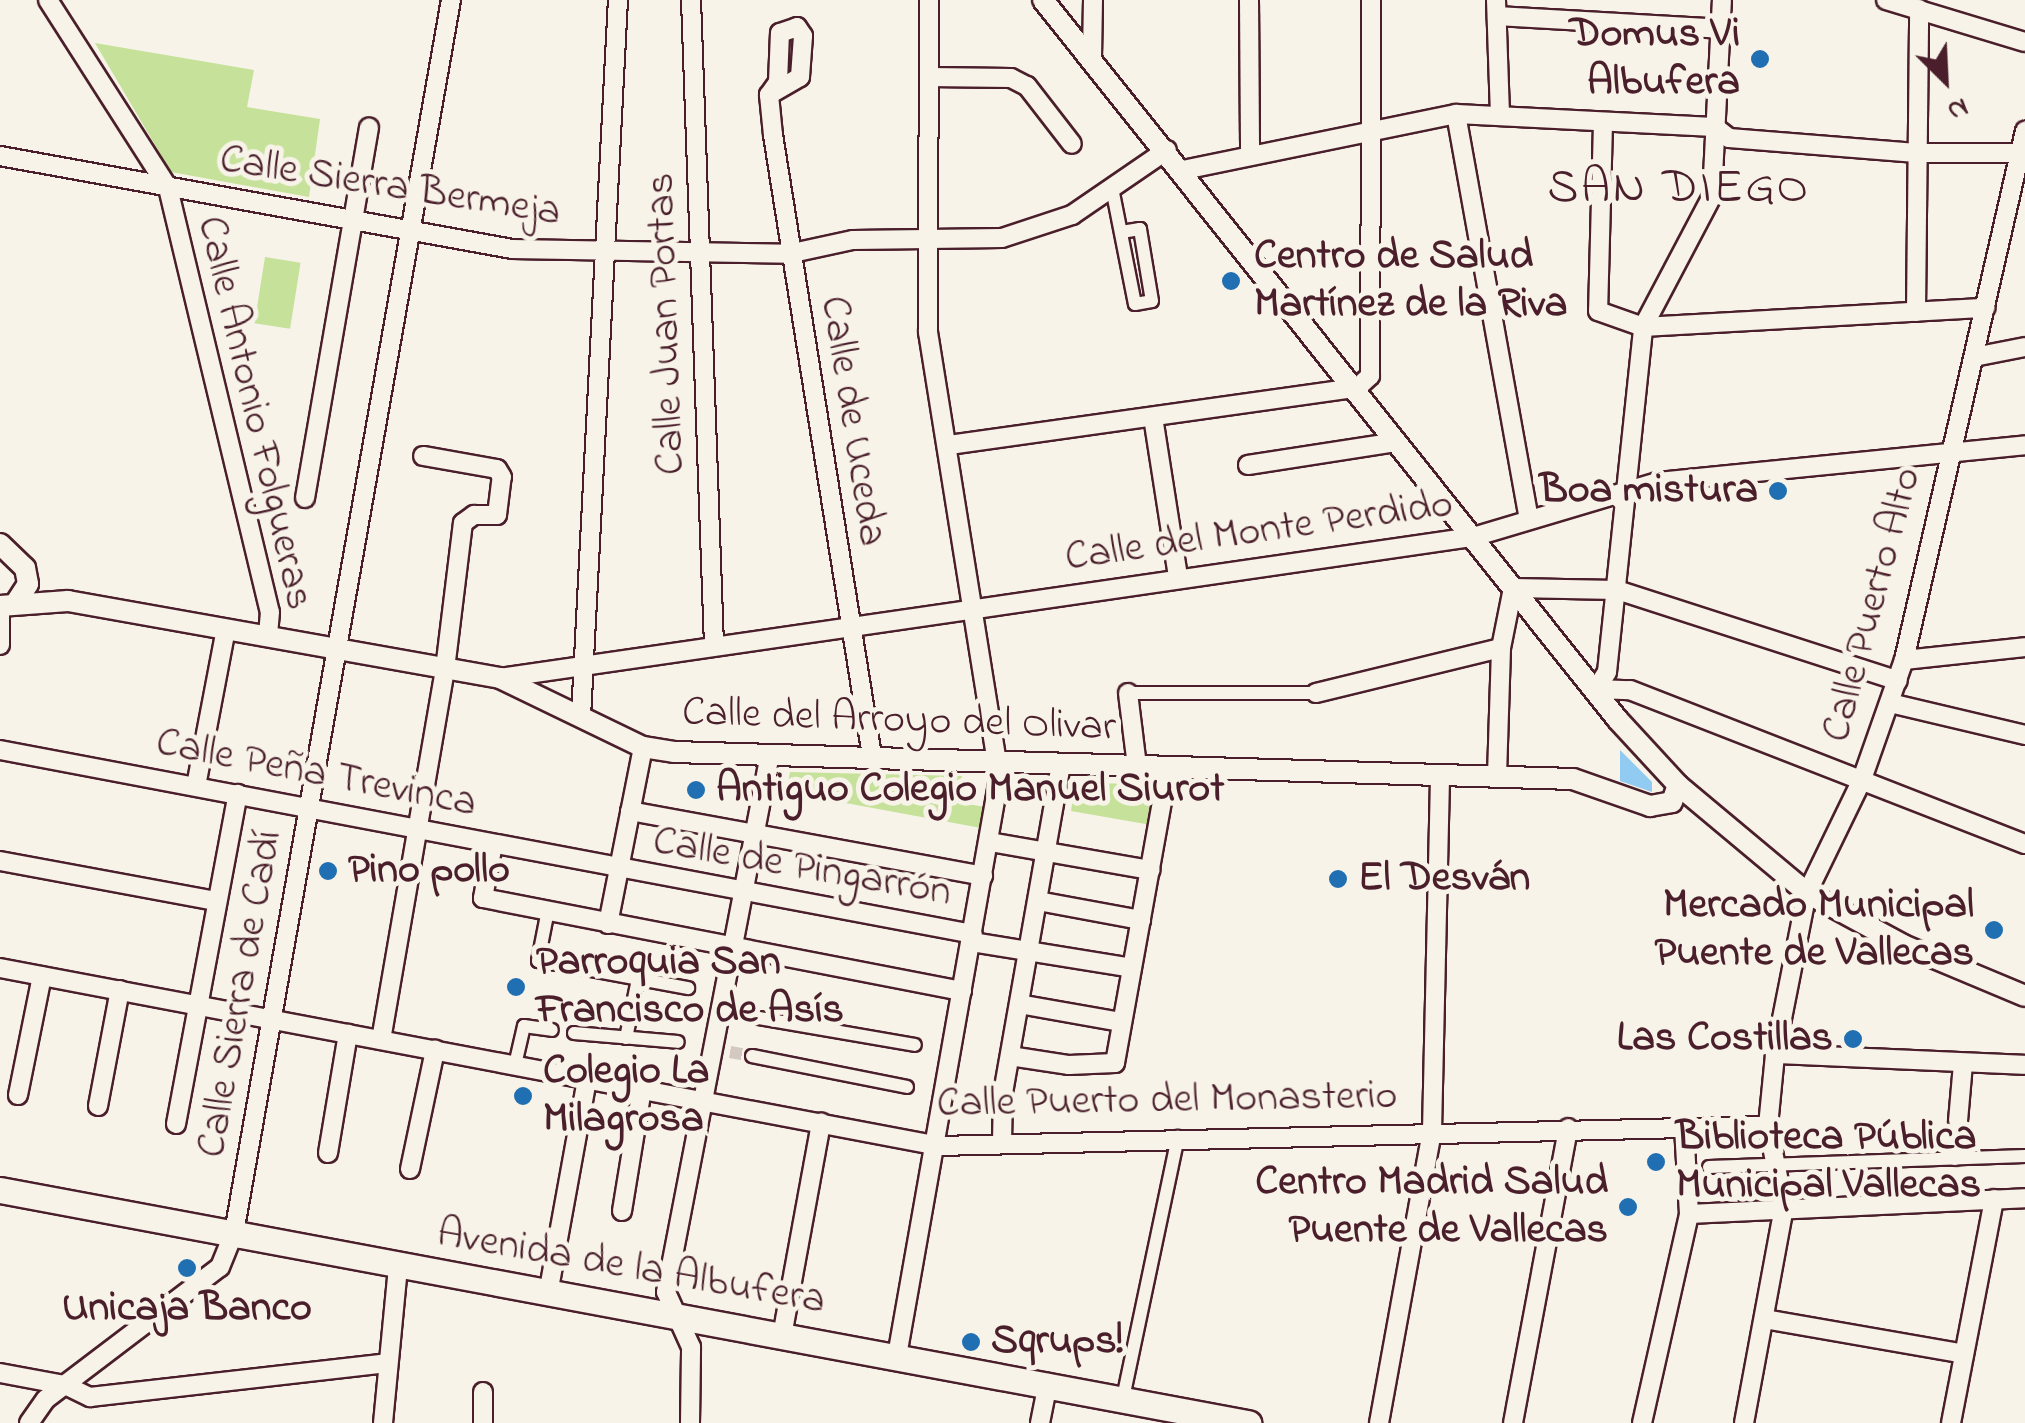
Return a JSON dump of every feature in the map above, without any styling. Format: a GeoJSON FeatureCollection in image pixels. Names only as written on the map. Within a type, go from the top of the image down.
{"type":"FeatureCollection","features":[{"type":"Feature","properties":{"kind":"main road","name":"Avenida de la Albufera"},"geometry":{"type":"LineString","coordinates":[[0,1190],[1241,1422]]}},
{"type":"Feature","properties":{"kind":"street","name":"Calle Antonio Folgueras"},"geometry":{"type":"LineString","coordinates":[[48,0],[168,188],[270,612],[268,637]]}},
{"type":"Feature","properties":{"kind":"street","name":"Calle Sierra de Cadí"},"geometry":{"type":"LineString","coordinates":[[29,1423],[65,1384],[220,1268],[234,1233],[451,0]]}},
{"type":"Feature","properties":{"kind":"street"},"geometry":{"type":"LineString","coordinates":[[581,717],[618,0]]}},
{"type":"Feature","properties":{"kind":"street","name":"Calle Juan Portas"},"geometry":{"type":"LineString","coordinates":[[691,0],[714,646]]}},
{"type":"Feature","properties":{"kind":"street"},"geometry":{"type":"LineString","coordinates":[[896,1356],[938,1146],[990,842],[999,761],[928,332],[928,0]]}},
{"type":"Feature","properties":{"kind":"street"},"geometry":{"type":"LineString","coordinates":[[1043,0],[1184,170],[1513,588],[1678,785],[1807,892],[1903,945],[2025,996]]}},
{"type":"Feature","properties":{"kind":"street"},"geometry":{"type":"LineString","coordinates":[[1092,57],[1093,0]]}},
{"type":"Feature","properties":{"kind":"street"},"geometry":{"type":"LineString","coordinates":[[1249,0],[1250,154]]}},
{"type":"Feature","properties":{"kind":"street"},"geometry":{"type":"LineString","coordinates":[[948,445],[1357,388],[1370,376],[1370,0]]}},
{"type":"Feature","properties":{"kind":"street"},"geometry":{"type":"LineString","coordinates":[[1596,689],[1607,672],[1630,488],[1643,328],[1712,196],[1722,0]]}},
{"type":"Feature","properties":{"kind":"street"},"geometry":{"type":"LineString","coordinates":[[1886,0],[1921,5],[2025,42]]}},
{"type":"Feature","properties":{"kind":"street"},"geometry":{"type":"LineString","coordinates":[[1916,312],[1921,5]]}},
{"type":"Feature","properties":{"kind":"street"},"geometry":{"type":"LineString","coordinates":[[1500,115],[1496,8],[1720,29]]}},
{"type":"Feature","properties":{"kind":"street"},"geometry":{"type":"LineString","coordinates":[[929,76],[1011,78],[1027,86],[1072,144]]}},
{"type":"Feature","properties":{"kind":"street","name":"Calle de Uceda"},"geometry":{"type":"LineString","coordinates":[[769,95],[788,254],[872,756]]}},
{"type":"Feature","properties":{"kind":"street"},"geometry":{"type":"LineString","coordinates":[[1184,170],[1456,114],[1715,127],[1729,138],[1916,152],[2020,153]]}},
{"type":"Feature","properties":{"kind":"street"},"geometry":{"type":"LineString","coordinates":[[1456,114],[1529,519]]}},
{"type":"Feature","properties":{"kind":"street"},"geometry":{"type":"LineString","coordinates":[[1603,124],[1598,311],[1643,328],[1986,308]]}},
{"type":"Feature","properties":{"kind":"street"},"geometry":{"type":"LineString","coordinates":[[305,498],[369,127]]}},
{"type":"Feature","properties":{"kind":"street","name":"Calle Puerto Alto"},"geometry":{"type":"LineString","coordinates":[[1744,1423],[1784,1207],[1768,1126],[1775,1054],[1807,892],[1861,782],[1898,681],[1986,308],[2019,197],[2025,131]]}},
{"type":"Feature","properties":{"kind":"street","name":"Calle Sierra Bermeja"},"geometry":{"type":"LineString","coordinates":[[0,156],[512,249],[788,254],[853,240],[1002,238],[1072,215],[1167,150]]}},
{"type":"Feature","properties":{"kind":"street"},"geometry":{"type":"LineString","coordinates":[[1112,188],[1120,232],[1135,304],[1152,301],[1140,229],[1120,232]]}},
{"type":"Feature","properties":{"kind":"street"},"geometry":{"type":"LineString","coordinates":[[1974,357],[2025,347]]}},
{"type":"Feature","properties":{"kind":"street"},"geometry":{"type":"LineString","coordinates":[[1153,417],[1178,577]]}},
{"type":"Feature","properties":{"kind":"street"},"geometry":{"type":"LineString","coordinates":[[1248,465],[1398,442]]}},
{"type":"Feature","properties":{"kind":"street","name":"Calle del Monte Perdido"},"geometry":{"type":"LineString","coordinates":[[500,678],[1472,537],[1630,488],[2025,445]]}},
{"type":"Feature","properties":{"kind":"street"},"geometry":{"type":"LineString","coordinates":[[381,1040],[445,668],[463,523],[474,515],[497,515],[502,477],[497,468],[423,456]]}},
{"type":"Feature","properties":{"kind":"street","name":"Calle del Arroyo del Olivar"},"geometry":{"type":"LineString","coordinates":[[0,544],[68,601]]}},
{"type":"Feature","properties":{"kind":"street"},"geometry":{"type":"LineString","coordinates":[[0,645],[6,604],[28,584],[25,568]]}},
{"type":"Feature","properties":{"kind":"street"},"geometry":{"type":"LineString","coordinates":[[1513,588],[1617,590],[1898,681]]}},
{"type":"Feature","properties":{"kind":"street"},"geometry":{"type":"LineString","coordinates":[[1497,776],[1501,648],[1513,588]]}},
{"type":"Feature","properties":{"kind":"street","name":"Calle del Arroyo del Olivar"},"geometry":{"type":"LineString","coordinates":[[6,604],[68,601],[500,678],[643,747],[768,759],[872,756],[1572,780],[1650,806],[1672,802],[1678,785]]}},
{"type":"Feature","properties":{"kind":"street"},"geometry":{"type":"LineString","coordinates":[[196,786],[226,629]]}},
{"type":"Feature","properties":{"kind":"street"},"geometry":{"type":"LineString","coordinates":[[1137,766],[1128,693],[1316,694],[1501,648]]}},
{"type":"Feature","properties":{"kind":"street"},"geometry":{"type":"LineString","coordinates":[[1904,660],[2025,648]]}},
{"type":"Feature","properties":{"kind":"street"},"geometry":{"type":"LineString","coordinates":[[1596,689],[1630,690],[2025,844]]}},
{"type":"Feature","properties":{"kind":"street"},"geometry":{"type":"LineString","coordinates":[[1890,704],[2025,735]]}},
{"type":"Feature","properties":{"kind":"street"},"geometry":{"type":"LineString","coordinates":[[608,924],[643,747]]}},
{"type":"Feature","properties":{"kind":"street","name":"Calle Peña Trevinca"},"geometry":{"type":"LineString","coordinates":[[0,750],[309,806],[618,870]]}},
{"type":"Feature","properties":{"kind":"street"},"geometry":{"type":"LineString","coordinates":[[690,1423],[690,1347],[666,1292],[703,1101],[721,1051],[729,1012],[734,946],[768,759]]}},
{"type":"Feature","properties":{"kind":"street"},"geometry":{"type":"LineString","coordinates":[[1002,1144],[1010,1056],[1061,764]]}},
{"type":"Feature","properties":{"kind":"street"},"geometry":{"type":"LineString","coordinates":[[1010,1056],[1069,1065],[1116,1063],[1168,767]]}},
{"type":"Feature","properties":{"kind":"street"},"geometry":{"type":"LineString","coordinates":[[1380,1423],[1432,1131],[1440,776]]}},
{"type":"Feature","properties":{"kind":"street"},"geometry":{"type":"LineString","coordinates":[[176,1124],[238,794]]}},
{"type":"Feature","properties":{"kind":"street"},"geometry":{"type":"LineString","coordinates":[[630,811],[983,876]]}},
{"type":"Feature","properties":{"kind":"street"},"geometry":{"type":"LineString","coordinates":[[990,842],[1151,870]]}},
{"type":"Feature","properties":{"kind":"street"},"geometry":{"type":"LineString","coordinates":[[492,844],[483,898],[962,991]]}},
{"type":"Feature","properties":{"kind":"street"},"geometry":{"type":"LineString","coordinates":[[0,861],[216,901]]}},
{"type":"Feature","properties":{"kind":"street","name":"Calle de Pingarrón"},"geometry":{"type":"LineString","coordinates":[[618,870],[1132,968]]}},
{"type":"Feature","properties":{"kind":"street"},"geometry":{"type":"LineString","coordinates":[[1038,901],[1141,920]]}},
{"type":"Feature","properties":{"kind":"street"},"geometry":{"type":"LineString","coordinates":[[548,910],[538,960],[564,965]]}},
{"type":"Feature","properties":{"kind":"street","name":"Calle Puerto del Monasterio"},"geometry":{"type":"LineString","coordinates":[[0,968],[938,1146],[1178,1136],[1768,1126]]}},
{"type":"Feature","properties":{"kind":"street"},"geometry":{"type":"LineString","coordinates":[[586,970],[688,988]]}},
{"type":"Feature","properties":{"kind":"street"},"geometry":{"type":"LineString","coordinates":[[18,1095],[42,976]]}},
{"type":"Feature","properties":{"kind":"street"},"geometry":{"type":"LineString","coordinates":[[626,1038],[638,979]]}},
{"type":"Feature","properties":{"kind":"street"},"geometry":{"type":"LineString","coordinates":[[98,1106],[120,990]]}},
{"type":"Feature","properties":{"kind":"street"},"geometry":{"type":"LineString","coordinates":[[1019,1004],[1121,1022]]}},
{"type":"Feature","properties":{"kind":"street"},"geometry":{"type":"LineString","coordinates":[[758,1018],[914,1046]]}},
{"type":"Feature","properties":{"kind":"street"},"geometry":{"type":"LineString","coordinates":[[516,1065],[524,1026],[552,1030]]}},
{"type":"Feature","properties":{"kind":"street"},"geometry":{"type":"LineString","coordinates":[[328,1153],[348,1034]]}},
{"type":"Feature","properties":{"kind":"street"},"geometry":{"type":"LineString","coordinates":[[574,1034],[678,1042]]}},
{"type":"Feature","properties":{"kind":"street"},"geometry":{"type":"LineString","coordinates":[[410,1169],[434,1050]]}},
{"type":"Feature","properties":{"kind":"street"},"geometry":{"type":"LineString","coordinates":[[1775,1054],[2025,1066]]}},
{"type":"Feature","properties":{"kind":"street"},"geometry":{"type":"LineString","coordinates":[[752,1056],[907,1087]]}},
{"type":"Feature","properties":{"kind":"street"},"geometry":{"type":"LineString","coordinates":[[1955,1159],[1963,1064]]}},
{"type":"Feature","properties":{"kind":"street"},"geometry":{"type":"LineString","coordinates":[[548,1294],[587,1079]]}},
{"type":"Feature","properties":{"kind":"street"},"geometry":{"type":"LineString","coordinates":[[622,1211],[642,1089]]}},
{"type":"Feature","properties":{"kind":"street"},"geometry":{"type":"LineString","coordinates":[[782,1336],[821,1123]]}},
{"type":"Feature","properties":{"kind":"street"},"geometry":{"type":"LineString","coordinates":[[1513,1423],[1568,1128]]}},
{"type":"Feature","properties":{"kind":"street"},"geometry":{"type":"LineString","coordinates":[[1642,1423],[1688,1214],[1684,1128]]}},
{"type":"Feature","properties":{"kind":"street"},"geometry":{"type":"LineString","coordinates":[[1123,1398],[1178,1136]]}},
{"type":"Feature","properties":{"kind":"street"},"geometry":{"type":"LineString","coordinates":[[1709,1167],[2025,1156]]}},
{"type":"Feature","properties":{"kind":"street"},"geometry":{"type":"LineString","coordinates":[[1688,1214],[2025,1198]]}},
{"type":"Feature","properties":{"kind":"street"},"geometry":{"type":"LineString","coordinates":[[1951,1423],[1994,1199]]}},
{"type":"Feature","properties":{"kind":"street"},"geometry":{"type":"LineString","coordinates":[[383,1423],[398,1267]]}},
{"type":"Feature","properties":{"kind":"street"},"geometry":{"type":"LineString","coordinates":[[1764,1319],[1964,1354]]}},
{"type":"Feature","properties":{"kind":"street"},"geometry":{"type":"LineString","coordinates":[[0,1373],[65,1384],[90,1398],[387,1363]]}},
{"type":"Feature","properties":{"kind":"street"},"geometry":{"type":"LineString","coordinates":[[1040,1423],[1048,1383]]}},
{"type":"Feature","properties":{"kind":"street"},"geometry":{"type":"LineString","coordinates":[[483,1392],[483,1423]]}},
{"type":"Feature","properties":{"kind":"green space"},"geometry":{"type":"Polygon","coordinates":[[[95,43],[254,70],[247,107],[320,119],[309,197],[171,172],[95,43]]]}},
{"type":"Feature","properties":{"kind":"green space"},"geometry":{"type":"Polygon","coordinates":[[[265,257],[301,263],[290,329],[255,323],[265,257]]]}},
{"type":"Feature","properties":{"kind":"green space"},"geometry":{"type":"Polygon","coordinates":[[[790,772],[962,776],[957,802],[985,807],[981,828],[786,792],[790,772]]]}},
{"type":"Feature","properties":{"kind":"green space"},"geometry":{"type":"Polygon","coordinates":[[[1075,783],[1157,784],[1151,825],[1071,811],[1075,783]]]}},
{"type":"Feature","properties":{"kind":"water"},"geometry":{"type":"Polygon","coordinates":[[[1620,750],[1652,782],[1652,792],[1620,781],[1620,750]]]}},
{"type":"Feature","properties":{"kind":"tunnel"},"geometry":{"type":"LineString","coordinates":[[737,1014],[759,1018]]}},
{"type":"Feature","properties":{"kind":"tunnel"},"geometry":{"type":"LineString","coordinates":[[730,1052],[752,1056]]}},
{"type":"Feature","properties":{"kind":"place","name":"Domus Vi Albufera"},"geometry":{"type":"Point","coordinates":[1760,59]}},
{"type":"Feature","properties":{"kind":"place","name":"Centro de Salud Martínez de la Riva"},"geometry":{"type":"Point","coordinates":[1231,281]}},
{"type":"Feature","properties":{"kind":"place","name":"Boa mistura"},"geometry":{"type":"Point","coordinates":[1778,491]}},
{"type":"Feature","properties":{"kind":"place","name":"Antiguo Colegio Manuel Siurot"},"geometry":{"type":"Point","coordinates":[696,790]}},
{"type":"Feature","properties":{"kind":"place","name":"Pino pollo"},"geometry":{"type":"Point","coordinates":[328,871]}},
{"type":"Feature","properties":{"kind":"place","name":"El Desván"},"geometry":{"type":"Point","coordinates":[1338,879]}},
{"type":"Feature","properties":{"kind":"place","name":"Mercado Municipal Puente de Vallecas"},"geometry":{"type":"Point","coordinates":[1994,930]}},
{"type":"Feature","properties":{"kind":"place","name":"Parroquia San Francisco de Asís"},"geometry":{"type":"Point","coordinates":[516,987]}},
{"type":"Feature","properties":{"kind":"place","name":"Las Costillas"},"geometry":{"type":"Point","coordinates":[1853,1039]}},
{"type":"Feature","properties":{"kind":"place","name":"Colegio La Milagrosa"},"geometry":{"type":"Point","coordinates":[523,1096]}},
{"type":"Feature","properties":{"kind":"place","name":"Biblioteca Pública Municipal Vallecas"},"geometry":{"type":"Point","coordinates":[1656,1162]}},
{"type":"Feature","properties":{"kind":"place","name":"Centro Madrid Salud Puente de Vallecas"},"geometry":{"type":"Point","coordinates":[1628,1207]}},
{"type":"Feature","properties":{"kind":"place","name":"Unicaja Banco"},"geometry":{"type":"Point","coordinates":[187,1268]}},
{"type":"Feature","properties":{"kind":"place","name":"Sqrups!"},"geometry":{"type":"Point","coordinates":[971,1342]}},
{"type":"Feature","properties":{"kind":"district","name":"SAN DIEGO"},"geometry":{"type":"Point","coordinates":[1679,190]}}]}
